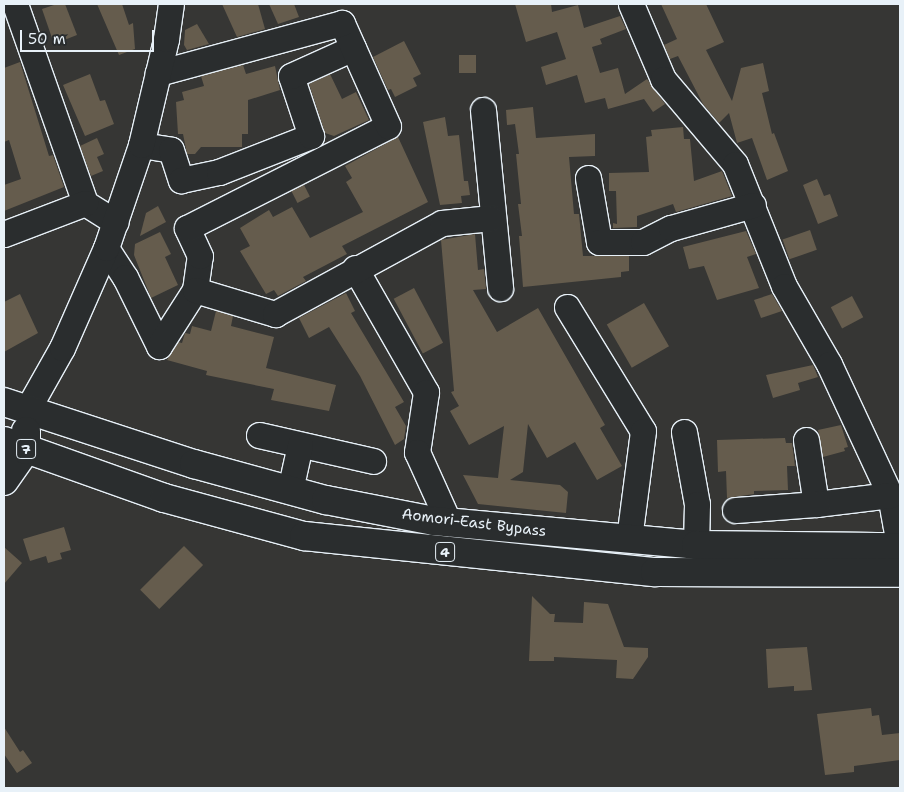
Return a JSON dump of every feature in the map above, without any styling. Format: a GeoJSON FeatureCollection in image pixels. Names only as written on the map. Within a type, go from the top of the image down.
{"type":"FeatureCollection","features":[{"type":"Feature","properties":{"kind":"highway","name":"7"},"geometry":{"type":"LineString","coordinates":[[4,434],[15,406]]}},
{"type":"Feature","properties":{"kind":"highway","name":"7"},"geometry":{"type":"LineString","coordinates":[[4,481],[15,446],[15,406]]}},
{"type":"Feature","properties":{"kind":"highway","name":"Aomori-East Bypass"},"geometry":{"type":"LineString","coordinates":[[15,406],[194,464],[290,490],[450,523],[696,545],[900,554]]}},
{"type":"Feature","properties":{"kind":"highway","name":"Aomori-East Bypass"},"geometry":{"type":"LineString","coordinates":[[15,446],[164,498],[304,536],[655,572],[900,554]]}},
{"type":"Feature","properties":{"kind":"street"},"geometry":{"type":"LineString","coordinates":[[15,406],[62,348],[106,248],[141,145],[158,74],[171,4]]}},
{"type":"Feature","properties":{"kind":"street"},"geometry":{"type":"LineString","coordinates":[[631,4],[663,79],[735,164],[753,204],[784,286],[829,364],[890,495],[900,554]]}},
{"type":"Feature","properties":{"kind":"street"},"geometry":{"type":"LineString","coordinates":[[24,7],[85,203],[115,222]]}},
{"type":"Feature","properties":{"kind":"street"},"geometry":{"type":"LineString","coordinates":[[106,248],[125,277],[159,346],[195,290],[200,256],[187,228],[388,126],[342,23],[158,74]]}},
{"type":"Feature","properties":{"kind":"street"},"geometry":{"type":"LineString","coordinates":[[141,145],[171,150],[181,180],[219,172],[311,136],[291,76],[353,48]]}},
{"type":"Feature","properties":{"kind":"street"},"geometry":{"type":"LineString","coordinates":[[483,110],[491,218],[500,288]]}},
{"type":"Feature","properties":{"kind":"street"},"geometry":{"type":"LineString","coordinates":[[588,178],[599,242],[643,242],[671,228],[753,204]]}},
{"type":"Feature","properties":{"kind":"street"},"geometry":{"type":"LineString","coordinates":[[4,234],[85,203]]}},
{"type":"Feature","properties":{"kind":"street"},"geometry":{"type":"LineString","coordinates":[[195,290],[275,314],[355,268],[442,223],[491,218]]}},
{"type":"Feature","properties":{"kind":"street"},"geometry":{"type":"LineString","coordinates":[[355,268],[426,392],[417,452],[450,523]]}},
{"type":"Feature","properties":{"kind":"street"},"geometry":{"type":"LineString","coordinates":[[566,307],[643,431],[630,539]]}},
{"type":"Feature","properties":{"kind":"street"},"geometry":{"type":"LineString","coordinates":[[684,432],[698,504],[696,545]]}},
{"type":"Feature","properties":{"kind":"street"},"geometry":{"type":"LineString","coordinates":[[259,436],[373,462]]}},
{"type":"Feature","properties":{"kind":"street"},"geometry":{"type":"LineString","coordinates":[[806,440],[816,504]]}},
{"type":"Feature","properties":{"kind":"street"},"geometry":{"type":"LineString","coordinates":[[290,490],[300,445]]}},
{"type":"Feature","properties":{"kind":"street"},"geometry":{"type":"LineString","coordinates":[[735,510],[816,504],[890,495]]}},
{"type":"Feature","properties":{"kind":"building"},"geometry":{"type":"Polygon","coordinates":[[[57,4],[65,4],[77,35],[54,44],[42,9],[57,4]]]}},
{"type":"Feature","properties":{"kind":"building"},"geometry":{"type":"Polygon","coordinates":[[[97,4],[122,4],[129,25],[133,23],[135,49],[119,55],[97,4]]]}},
{"type":"Feature","properties":{"kind":"building"},"geometry":{"type":"Polygon","coordinates":[[[222,4],[258,4],[265,29],[237,37],[222,4]]]}},
{"type":"Feature","properties":{"kind":"building"},"geometry":{"type":"Polygon","coordinates":[[[269,4],[294,4],[299,17],[278,24],[269,4]]]}},
{"type":"Feature","properties":{"kind":"building"},"geometry":{"type":"Polygon","coordinates":[[[515,4],[551,4],[552,12],[578,5],[584,28],[620,16],[626,29],[600,39],[602,44],[592,47],[600,73],[618,68],[625,94],[647,79],[665,104],[653,112],[644,99],[608,109],[605,98],[585,103],[577,75],[546,85],[541,67],[566,59],[557,32],[526,42],[515,4]]]}},
{"type":"Feature","properties":{"kind":"building"},"geometry":{"type":"Polygon","coordinates":[[[661,4],[706,4],[724,42],[706,50],[732,101],[741,68],[763,63],[769,91],[762,93],[772,134],[774,133],[788,171],[767,180],[752,138],[737,143],[729,113],[719,123],[703,104],[678,56],[670,59],[664,45],[677,39],[661,4]]]}},
{"type":"Feature","properties":{"kind":"building"},"geometry":{"type":"Polygon","coordinates":[[[197,24],[209,44],[187,50],[184,45],[185,30],[197,24]]]}},
{"type":"Feature","properties":{"kind":"building"},"geometry":{"type":"Polygon","coordinates":[[[404,41],[421,74],[413,78],[417,86],[395,97],[391,89],[388,90],[373,57],[404,41]]]}},
{"type":"Feature","properties":{"kind":"building"},"geometry":{"type":"Polygon","coordinates":[[[459,55],[476,55],[476,73],[459,73],[459,55]]]}},
{"type":"Feature","properties":{"kind":"building"},"geometry":{"type":"Polygon","coordinates":[[[20,62],[49,156],[53,155],[64,187],[4,211],[4,185],[21,179],[9,140],[4,142],[4,68],[20,62]]]}},
{"type":"Feature","properties":{"kind":"building"},"geometry":{"type":"Polygon","coordinates":[[[243,65],[246,74],[275,66],[280,90],[248,100],[248,134],[242,134],[242,147],[201,147],[195,154],[187,154],[183,134],[178,134],[176,102],[184,100],[182,92],[204,86],[201,76],[243,65]]]}},
{"type":"Feature","properties":{"kind":"building"},"geometry":{"type":"Polygon","coordinates":[[[90,74],[100,101],[105,100],[114,124],[85,136],[63,85],[90,74]]]}},
{"type":"Feature","properties":{"kind":"building"},"geometry":{"type":"Polygon","coordinates":[[[330,74],[342,99],[356,92],[369,120],[334,136],[325,133],[309,84],[330,74]]]}},
{"type":"Feature","properties":{"kind":"building"},"geometry":{"type":"Polygon","coordinates":[[[533,107],[536,138],[595,134],[595,156],[569,157],[574,214],[579,214],[583,256],[629,256],[629,271],[621,272],[621,277],[523,287],[519,236],[522,236],[518,204],[521,204],[516,154],[519,154],[515,124],[507,125],[506,110],[533,107]]]}},
{"type":"Feature","properties":{"kind":"building"},"geometry":{"type":"Polygon","coordinates":[[[445,117],[448,136],[459,135],[464,181],[468,181],[470,195],[461,196],[462,203],[440,205],[423,122],[445,117]]]}},
{"type":"Feature","properties":{"kind":"building"},"geometry":{"type":"Polygon","coordinates":[[[683,127],[684,139],[690,139],[694,181],[722,171],[732,196],[676,212],[673,204],[637,216],[637,227],[613,228],[613,223],[617,224],[616,191],[609,191],[609,173],[649,172],[646,137],[652,136],[651,130],[683,127]]]}},
{"type":"Feature","properties":{"kind":"building"},"geometry":{"type":"Polygon","coordinates":[[[398,137],[428,202],[342,246],[347,254],[303,277],[306,281],[278,296],[274,290],[266,294],[240,251],[250,246],[240,228],[269,210],[273,217],[292,207],[310,238],[363,212],[346,182],[352,178],[345,166],[398,137]]]}},
{"type":"Feature","properties":{"kind":"building"},"geometry":{"type":"Polygon","coordinates":[[[97,138],[104,154],[97,157],[103,171],[91,176],[80,146],[97,138]]]}},
{"type":"Feature","properties":{"kind":"building"},"geometry":{"type":"Polygon","coordinates":[[[817,179],[824,196],[830,194],[838,216],[818,224],[803,185],[817,179]]]}},
{"type":"Feature","properties":{"kind":"building"},"geometry":{"type":"Polygon","coordinates":[[[304,185],[310,197],[297,203],[292,191],[304,185]]]}},
{"type":"Feature","properties":{"kind":"building"},"geometry":{"type":"Polygon","coordinates":[[[158,206],[166,222],[140,236],[146,213],[158,206]]]}},
{"type":"Feature","properties":{"kind":"building"},"geometry":{"type":"Polygon","coordinates":[[[810,230],[817,250],[789,259],[783,239],[810,230]]]}},
{"type":"Feature","properties":{"kind":"building"},"geometry":{"type":"Polygon","coordinates":[[[746,231],[756,254],[747,257],[759,288],[717,300],[704,266],[689,269],[683,247],[746,231]]]}},
{"type":"Feature","properties":{"kind":"building"},"geometry":{"type":"Polygon","coordinates":[[[160,232],[171,254],[165,257],[178,285],[151,298],[134,255],[135,244],[160,232]]]}},
{"type":"Feature","properties":{"kind":"building"},"geometry":{"type":"Polygon","coordinates":[[[475,234],[478,270],[484,269],[486,289],[473,290],[497,332],[538,308],[605,425],[600,428],[622,466],[597,480],[575,442],[547,458],[528,424],[523,472],[510,480],[560,485],[568,492],[566,513],[478,504],[463,475],[498,478],[504,426],[469,445],[450,411],[459,406],[451,392],[454,391],[441,240],[475,234]]]}},
{"type":"Feature","properties":{"kind":"building"},"geometry":{"type":"Polygon","coordinates":[[[414,288],[443,343],[423,354],[394,299],[414,288]]]}},
{"type":"Feature","properties":{"kind":"building"},"geometry":{"type":"Polygon","coordinates":[[[346,293],[355,311],[351,313],[404,402],[395,407],[406,426],[404,439],[395,445],[360,376],[329,327],[309,338],[299,318],[346,293]]]}},
{"type":"Feature","properties":{"kind":"building"},"geometry":{"type":"Polygon","coordinates":[[[20,294],[38,333],[4,352],[4,302],[20,294]]]}},
{"type":"Feature","properties":{"kind":"building"},"geometry":{"type":"Polygon","coordinates":[[[772,294],[782,311],[761,318],[754,300],[772,294]]]}},
{"type":"Feature","properties":{"kind":"building"},"geometry":{"type":"Polygon","coordinates":[[[852,296],[863,317],[842,328],[831,307],[852,296]]]}},
{"type":"Feature","properties":{"kind":"building"},"geometry":{"type":"Polygon","coordinates":[[[644,303],[669,346],[632,368],[607,324],[644,303]]]}},
{"type":"Feature","properties":{"kind":"building"},"geometry":{"type":"Polygon","coordinates":[[[216,311],[233,316],[231,326],[274,337],[266,368],[336,385],[329,411],[271,400],[274,389],[206,375],[207,371],[167,360],[178,342],[182,343],[185,333],[190,334],[192,326],[211,331],[216,311]]]}},
{"type":"Feature","properties":{"kind":"building"},"geometry":{"type":"Polygon","coordinates":[[[813,365],[818,377],[798,383],[800,390],[773,398],[766,375],[813,365]]]}},
{"type":"Feature","properties":{"kind":"building"},"geometry":{"type":"Polygon","coordinates":[[[841,425],[848,447],[844,448],[845,451],[823,457],[818,430],[841,425]]]}},
{"type":"Feature","properties":{"kind":"building"},"geometry":{"type":"Polygon","coordinates":[[[785,438],[786,443],[792,443],[795,466],[787,466],[788,490],[754,491],[754,494],[727,498],[726,471],[718,472],[717,440],[785,438]]]}},
{"type":"Feature","properties":{"kind":"building"},"geometry":{"type":"Polygon","coordinates":[[[64,527],[71,550],[60,553],[62,559],[48,563],[46,556],[30,561],[23,539],[64,527]]]}},
{"type":"Feature","properties":{"kind":"building"},"geometry":{"type":"Polygon","coordinates":[[[184,546],[203,565],[159,609],[140,590],[184,546]]]}},
{"type":"Feature","properties":{"kind":"building"},"geometry":{"type":"Polygon","coordinates":[[[4,547],[22,563],[4,584],[4,547]]]}},
{"type":"Feature","properties":{"kind":"building"},"geometry":{"type":"Polygon","coordinates":[[[532,596],[550,614],[555,614],[554,622],[583,623],[584,602],[608,604],[624,647],[648,648],[648,657],[633,679],[616,678],[617,660],[554,657],[554,661],[529,661],[532,596]]]}},
{"type":"Feature","properties":{"kind":"building"},"geometry":{"type":"Polygon","coordinates":[[[807,647],[812,690],[794,691],[794,686],[768,688],[766,649],[807,647]]]}},
{"type":"Feature","properties":{"kind":"building"},"geometry":{"type":"Polygon","coordinates":[[[871,708],[872,716],[879,715],[882,735],[900,733],[900,760],[854,766],[854,772],[825,775],[817,714],[871,708]]]}},
{"type":"Feature","properties":{"kind":"building"},"geometry":{"type":"Polygon","coordinates":[[[4,727],[20,752],[23,750],[32,763],[17,773],[4,754],[4,727]]]}}]}
